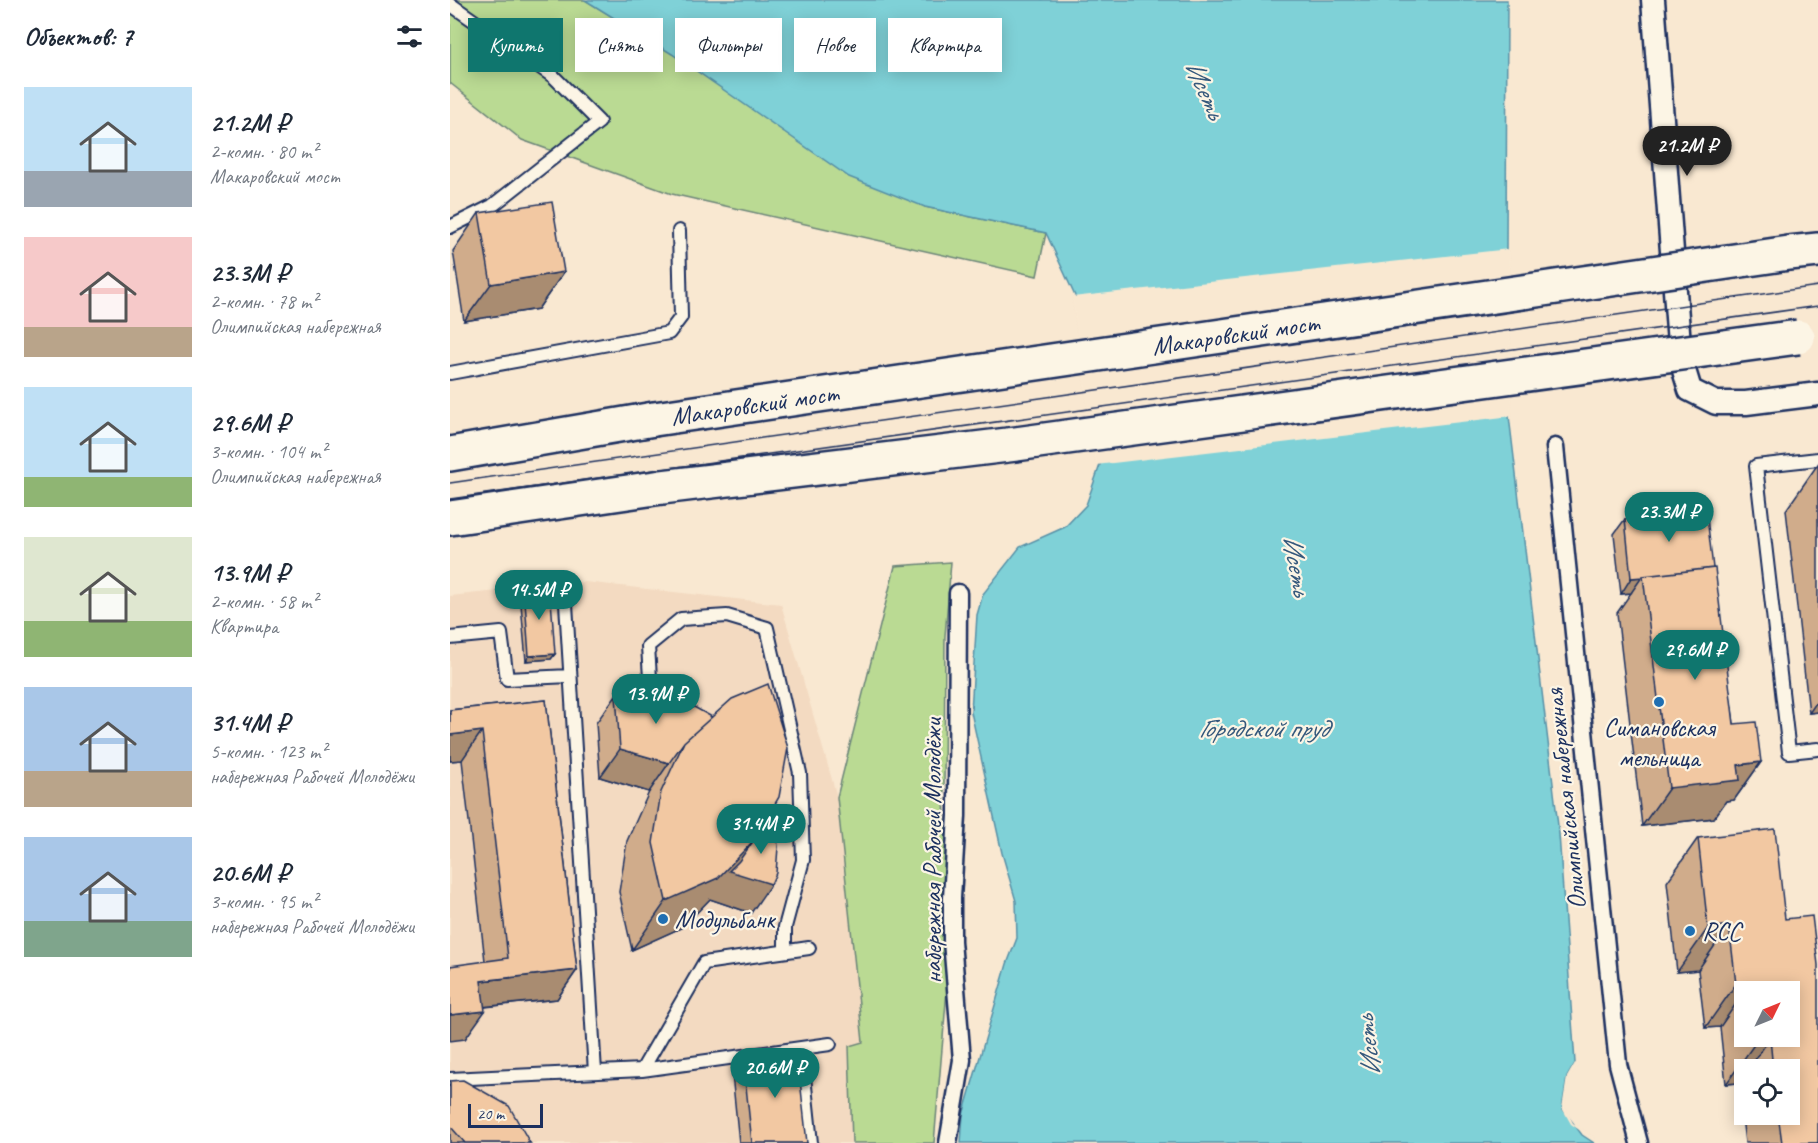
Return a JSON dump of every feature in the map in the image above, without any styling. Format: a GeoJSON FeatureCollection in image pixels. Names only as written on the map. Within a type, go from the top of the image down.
{"type":"FeatureCollection","features":[{"type":"Feature","properties":{"kind":"main road","name":"Макаровский мост"},"geometry":{"type":"LineString","coordinates":[[450,454],[654,419],[1803,251]]}},
{"type":"Feature","properties":{"kind":"main road"},"geometry":{"type":"LineString","coordinates":[[450,518],[662,487],[1016,444],[1808,336]]}},
{"type":"Feature","properties":{"kind":"street"},"geometry":{"type":"LineString","coordinates":[[1653,0],[1680,357],[1690,390],[1716,403],[1746,403],[1818,394]]}},
{"type":"Feature","properties":{"kind":"street","name":"Олимпийская набережная"},"geometry":{"type":"LineString","coordinates":[[1555,447],[1618,1064],[1639,1143]]}},
{"type":"Feature","properties":{"kind":"street","name":"набережная Рабочей Молодёжи"},"geometry":{"type":"LineString","coordinates":[[948,1143],[962,1060],[952,909],[957,793],[958,593]]}},
{"type":"Feature","properties":{"kind":"lane"},"geometry":{"type":"LineString","coordinates":[[450,4],[554,77],[599,122],[492,206],[450,227]]}},
{"type":"Feature","properties":{"kind":"lane"},"geometry":{"type":"LineString","coordinates":[[450,373],[669,333],[681,317],[679,231]]}},
{"type":"Feature","properties":{"kind":"lane"},"geometry":{"type":"LineString","coordinates":[[1818,459],[1756,466],[1789,752],[1818,749]]}},
{"type":"Feature","properties":{"kind":"lane"},"geometry":{"type":"LineString","coordinates":[[566,604],[595,1072]]}},
{"type":"Feature","properties":{"kind":"lane"},"geometry":{"type":"LineString","coordinates":[[652,710],[648,646],[681,620],[727,616],[767,628],[800,773],[803,860],[785,927],[785,951]]}},
{"type":"Feature","properties":{"kind":"lane"},"geometry":{"type":"LineString","coordinates":[[450,638],[501,633],[507,680],[570,676]]}},
{"type":"Feature","properties":{"kind":"lane"},"geometry":{"type":"LineString","coordinates":[[642,1070],[704,963],[809,948]]}},
{"type":"Feature","properties":{"kind":"lane"},"geometry":{"type":"LineString","coordinates":[[450,1079],[642,1070],[830,1044]]}},
{"type":"Feature","properties":{"kind":"lane"},"geometry":{"type":"LineString","coordinates":[[801,1048],[811,1143]]}},
{"type":"Feature","properties":{"kind":"shaded area"},"geometry":{"type":"Polygon","coordinates":[[[585,582],[781,604],[837,797],[863,1042],[849,1047],[852,1143],[450,1143],[450,596],[585,582]]]}},
{"type":"Feature","properties":{"kind":"green space"},"geometry":{"type":"Polygon","coordinates":[[[450,0],[585,0],[615,18],[575,18],[575,72],[663,72],[663,47],[675,55],[675,72],[703,72],[925,207],[1046,233],[1037,276],[672,194],[522,140],[450,83],[450,0]]]}},
{"type":"Feature","properties":{"kind":"green space"},"geometry":{"type":"Polygon","coordinates":[[[951,562],[945,636],[944,797],[950,955],[934,1143],[852,1143],[849,1046],[863,1042],[837,797],[895,566],[951,562]]]}},
{"type":"Feature","properties":{"kind":"water","name":"Городской пруд"},"geometry":{"type":"Polygon","coordinates":[[[585,0],[1507,0],[1506,250],[1509,416],[1559,834],[1575,1063],[1567,1077],[1562,1108],[1582,1135],[1594,1143],[961,1143],[963,1115],[1007,964],[1017,938],[1016,901],[1002,853],[971,712],[977,615],[983,594],[1020,547],[1065,527],[1086,505],[1100,465],[1075,296],[1046,233],[925,207],[849,177],[698,72],[782,72],[782,18],[675,18],[675,56],[663,48],[663,18],[614,18],[585,0]]]}},
{"type":"Feature","properties":{"kind":"pier"},"geometry":{"type":"Polygon","coordinates":[[[1509,249],[1512,416],[1096,465],[1072,297],[1509,249]]]}},
{"type":"Feature","properties":{"kind":"pier"},"geometry":{"type":"Polygon","coordinates":[[[1575,1063],[1578,1065],[1569,1078],[1565,1107],[1573,1123],[1594,1138],[1593,1140],[1571,1124],[1562,1108],[1567,1077],[1575,1063]]]}},
{"type":"Feature","properties":{"kind":"building"},"geometry":{"type":"Polygon","coordinates":[[[552,202],[564,272],[491,284],[479,213],[552,202]]]}},
{"type":"Feature","properties":{"kind":"building"},"geometry":{"type":"Polygon","coordinates":[[[1706,509],[1713,568],[1631,578],[1625,519],[1706,509]]]}},
{"type":"Feature","properties":{"kind":"building"},"geometry":{"type":"Polygon","coordinates":[[[1715,568],[1734,724],[1756,722],[1761,762],[1738,765],[1740,780],[1669,788],[1643,576],[1715,568]]]}},
{"type":"Feature","properties":{"kind":"building"},"geometry":{"type":"Polygon","coordinates":[[[550,586],[555,654],[529,656],[524,587],[550,586]]]}},
{"type":"Feature","properties":{"kind":"building"},"geometry":{"type":"Polygon","coordinates":[[[768,684],[788,748],[779,797],[754,840],[718,878],[666,901],[653,843],[661,792],[684,742],[732,699],[768,684]]]}},
{"type":"Feature","properties":{"kind":"building"},"geometry":{"type":"Polygon","coordinates":[[[652,694],[685,702],[712,717],[684,742],[669,763],[620,749],[616,695],[652,694]]]}},
{"type":"Feature","properties":{"kind":"building"},"geometry":{"type":"Polygon","coordinates":[[[546,700],[577,970],[481,981],[485,1011],[450,1015],[450,966],[508,958],[482,731],[450,735],[450,710],[546,700]]]}},
{"type":"Feature","properties":{"kind":"building"},"geometry":{"type":"Polygon","coordinates":[[[767,818],[775,820],[778,847],[776,873],[771,884],[729,871],[739,861],[767,818]]]}},
{"type":"Feature","properties":{"kind":"building"},"geometry":{"type":"Polygon","coordinates":[[[1775,829],[1785,919],[1812,916],[1818,965],[1818,1143],[1782,1143],[1780,1125],[1800,1125],[1800,1059],[1772,1059],[1771,1047],[1800,1047],[1800,981],[1736,981],[1729,925],[1708,928],[1698,838],[1775,829]]]}},
{"type":"Feature","properties":{"kind":"building"},"geometry":{"type":"Polygon","coordinates":[[[797,1053],[807,1143],[752,1143],[743,1058],[797,1053]]]}},
{"type":"Feature","properties":{"kind":"building"},"geometry":{"type":"Polygon","coordinates":[[[463,1080],[509,1106],[530,1143],[465,1143],[450,1126],[450,1081],[463,1080]]]}},
{"type":"Feature","properties":{"kind":"tram line"},"geometry":{"type":"LineString","coordinates":[[450,483],[1818,286]]}},
{"type":"Feature","properties":{"kind":"tram line"},"geometry":{"type":"LineString","coordinates":[[450,499],[1818,306]]}},
{"type":"Feature","properties":{"kind":"place","name":"Симановская мельница"},"geometry":{"type":"Point","coordinates":[1659,702]}},
{"type":"Feature","properties":{"kind":"place","name":"Модульбанк"},"geometry":{"type":"Point","coordinates":[663,919]}},
{"type":"Feature","properties":{"kind":"place","name":"RCC"},"geometry":{"type":"Point","coordinates":[1690,931]}},
{"type":"Feature","properties":{"kind":"water label","name":"Исеть"},"geometry":{"type":"Point","coordinates":[1205,89]}},
{"type":"Feature","properties":{"kind":"water label","name":"Исеть"},"geometry":{"type":"Point","coordinates":[1297,565]}},
{"type":"Feature","properties":{"kind":"water label","name":"Исеть"},"geometry":{"type":"Point","coordinates":[1368,1046]}}]}
